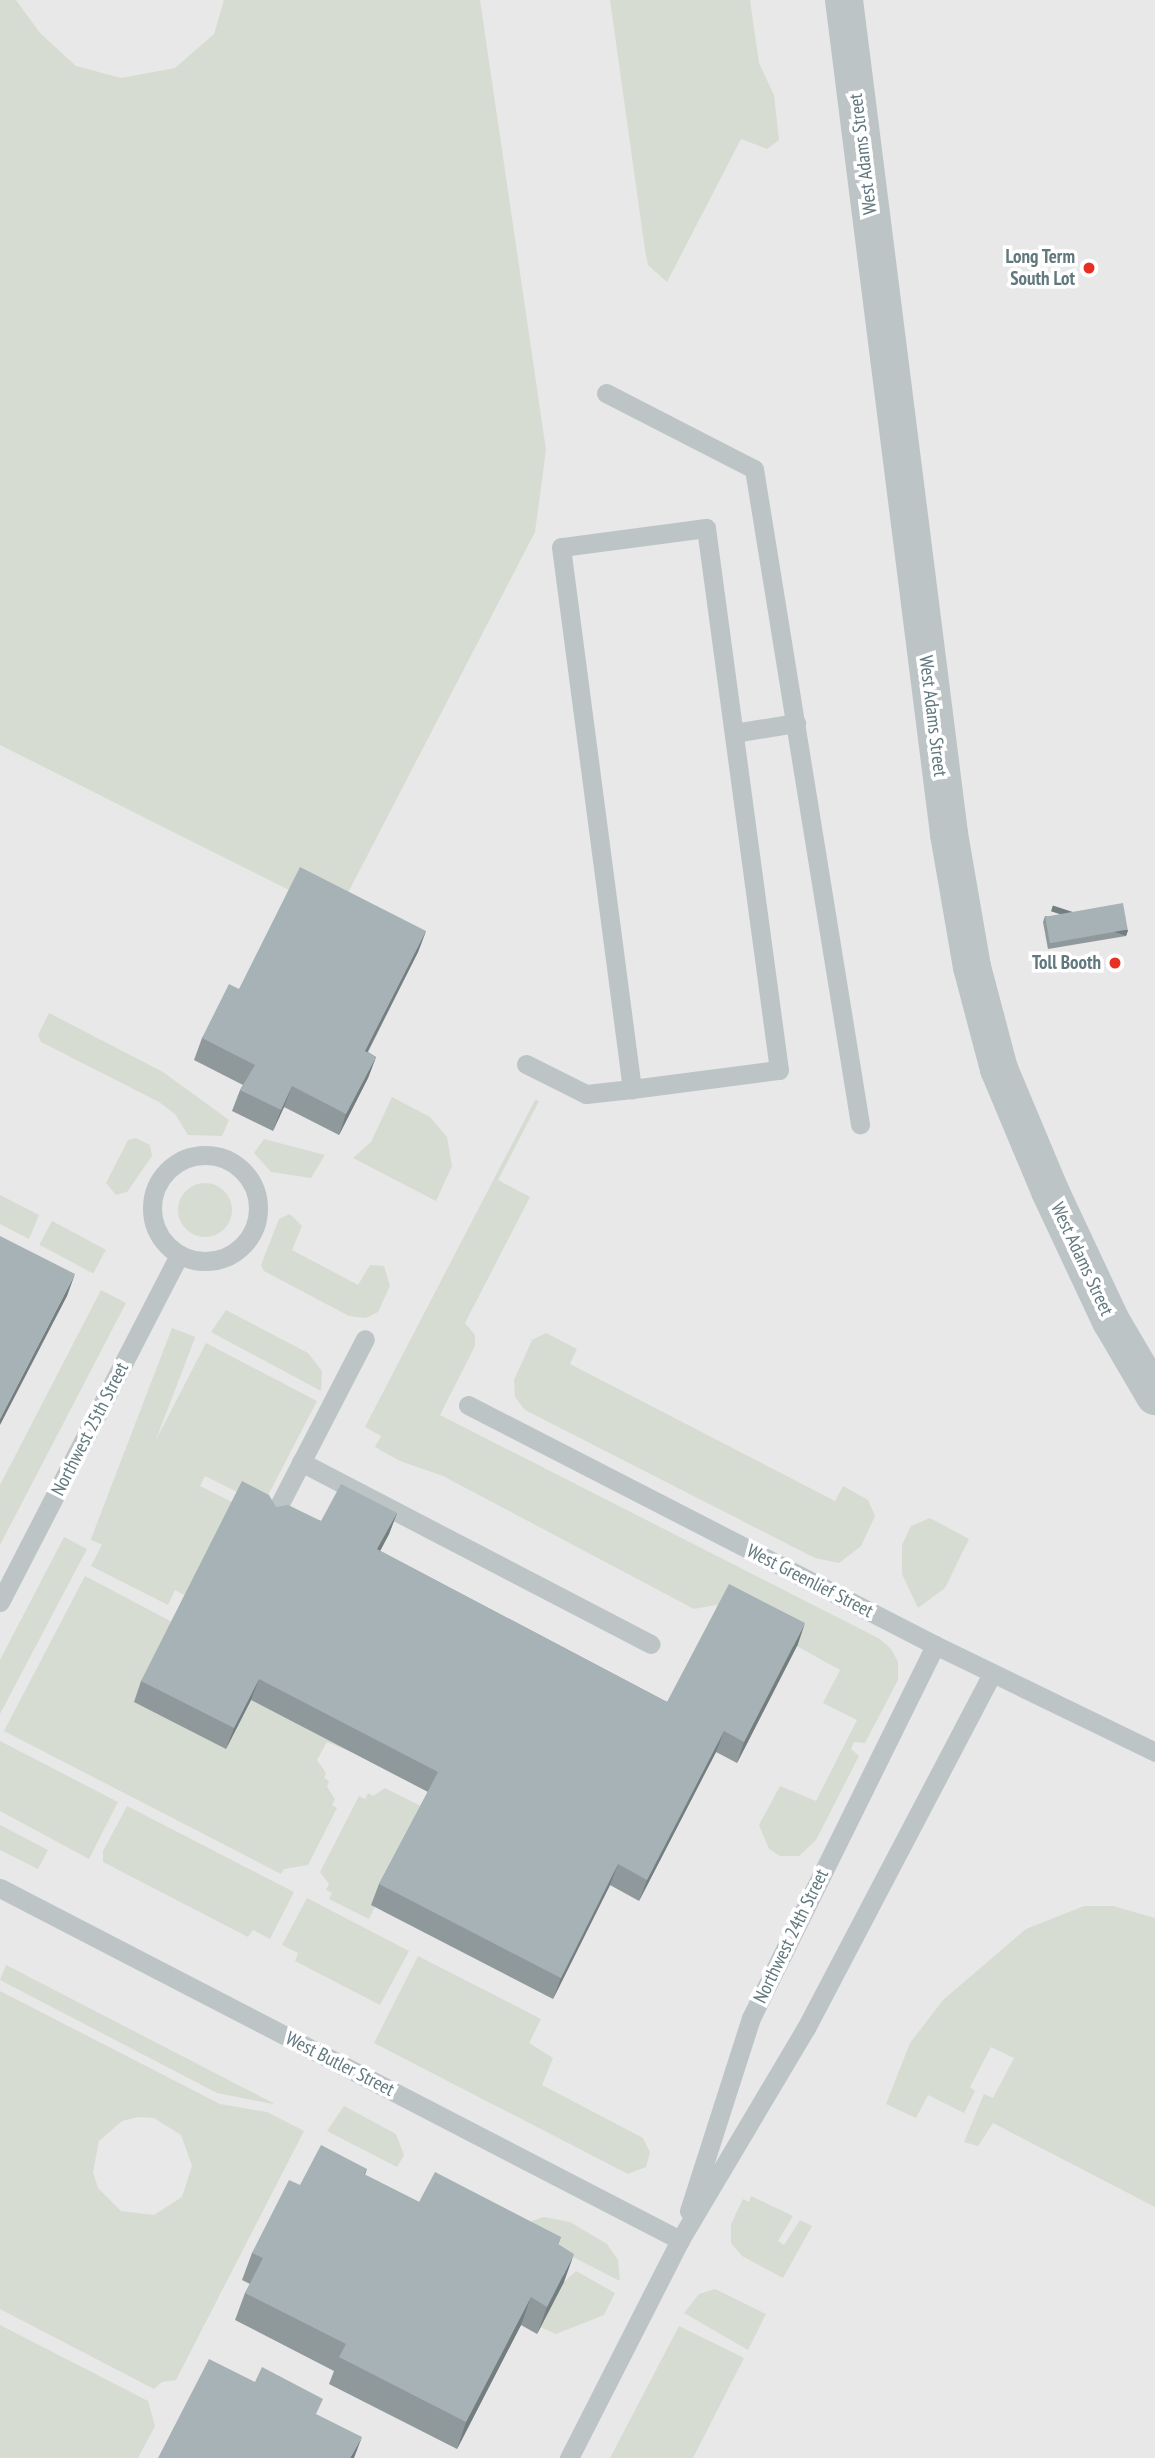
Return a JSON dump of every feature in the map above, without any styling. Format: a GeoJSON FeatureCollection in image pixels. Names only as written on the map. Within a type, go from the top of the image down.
{"type":"FeatureCollection","features":[{"type":"Feature","properties":{"kind":"street","name":"West Adams Street"},"geometry":{"type":"LineString","coordinates":[[844,0],[943,794],[972,967],[999,1069],[1040,1167],[1111,1321],[1155,1396]]}},
{"type":"Feature","properties":{"kind":"lane"},"geometry":{"type":"LineString","coordinates":[[606,393],[754,469],[860,1124]]}},
{"type":"Feature","properties":{"kind":"lane"},"geometry":{"type":"LineString","coordinates":[[526,1064],[586,1094],[632,1089],[779,1070],[706,528],[561,547],[632,1089]]}},
{"type":"Feature","properties":{"kind":"lane"},"geometry":{"type":"LineString","coordinates":[[734,733],[796,723]]}},
{"type":"Feature","properties":{"kind":"lane"},"geometry":{"type":"LineString","coordinates":[[204,1154],[234,1163],[254,1187],[258,1203],[251,1236],[225,1257],[209,1261],[179,1255],[155,1226],[151,1209],[161,1177],[189,1156],[204,1154]]}},
{"type":"Feature","properties":{"kind":"lane","name":"Northwest 25th Street"},"geometry":{"type":"LineString","coordinates":[[0,1602],[179,1255]]}},
{"type":"Feature","properties":{"kind":"lane"},"geometry":{"type":"LineString","coordinates":[[273,1517],[365,1339]]}},
{"type":"Feature","properties":{"kind":"lane","name":"West Greenlief Street"},"geometry":{"type":"LineString","coordinates":[[468,1405],[934,1645],[1155,1752]]}},
{"type":"Feature","properties":{"kind":"lane"},"geometry":{"type":"LineString","coordinates":[[301,1462],[651,1644]]}},
{"type":"Feature","properties":{"kind":"lane","name":"Northwest 24th Street"},"geometry":{"type":"LineString","coordinates":[[680,2240],[751,2018],[934,1645]]}},
{"type":"Feature","properties":{"kind":"lane","name":"Northwest 24th Street"},"geometry":{"type":"LineString","coordinates":[[569,2458],[680,2240],[806,2028],[992,1674]]}},
{"type":"Feature","properties":{"kind":"lane","name":"West Butler Street"},"geometry":{"type":"LineString","coordinates":[[0,1888],[680,2240]]}},
{"type":"Feature","properties":{"kind":"shaded area"},"geometry":{"type":"Polygon","coordinates":[[[0,0],[1155,0],[1155,2458],[0,2458],[0,0]]]}},
{"type":"Feature","properties":{"kind":"shaded area"},"geometry":{"type":"Polygon","coordinates":[[[0,0],[16,0],[40,33],[76,66],[121,78],[175,68],[214,34],[224,0],[480,0],[546,450],[535,532],[337,914],[0,745],[0,0]]]}},
{"type":"Feature","properties":{"kind":"shaded area"},"geometry":{"type":"Polygon","coordinates":[[[610,0],[750,0],[759,63],[774,95],[779,140],[767,149],[741,139],[667,282],[648,265],[610,0]]]}},
{"type":"Feature","properties":{"kind":"shaded area"},"geometry":{"type":"Polygon","coordinates":[[[49,1013],[163,1072],[229,1120],[222,1136],[188,1135],[175,1114],[159,1102],[41,1042],[38,1035],[49,1013]]]}},
{"type":"Feature","properties":{"kind":"shaded area"},"geometry":{"type":"Polygon","coordinates":[[[392,1097],[430,1117],[447,1137],[452,1166],[436,1201],[353,1158],[371,1142],[392,1097]]]}},
{"type":"Feature","properties":{"kind":"shaded area"},"geometry":{"type":"Polygon","coordinates":[[[535,1100],[539,1101],[498,1180],[530,1197],[465,1323],[475,1335],[475,1346],[440,1415],[880,1639],[891,1649],[898,1662],[898,1680],[865,1743],[854,1742],[851,1749],[859,1756],[816,1840],[799,1856],[780,1856],[769,1849],[759,1825],[780,1786],[816,1801],[857,1720],[823,1703],[840,1670],[721,1604],[694,1609],[443,1476],[400,1461],[375,1447],[381,1436],[365,1427],[535,1100]]]}},
{"type":"Feature","properties":{"kind":"shaded area"},"geometry":{"type":"Polygon","coordinates":[[[136,1138],[150,1145],[152,1156],[127,1192],[116,1195],[106,1183],[128,1140],[136,1138]]]}},
{"type":"Feature","properties":{"kind":"shaded area"},"geometry":{"type":"Polygon","coordinates":[[[264,1139],[325,1155],[311,1178],[271,1172],[254,1153],[264,1139]]]}},
{"type":"Feature","properties":{"kind":"shaded area"},"geometry":{"type":"Polygon","coordinates":[[[205,1183],[224,1191],[232,1210],[224,1229],[205,1237],[186,1229],[178,1210],[186,1191],[205,1183]]]}},
{"type":"Feature","properties":{"kind":"shaded area"},"geometry":{"type":"Polygon","coordinates":[[[0,1195],[39,1215],[29,1239],[0,1224],[0,1195]]]}},
{"type":"Feature","properties":{"kind":"shaded area"},"geometry":{"type":"Polygon","coordinates":[[[290,1214],[302,1226],[292,1250],[358,1285],[370,1265],[384,1266],[390,1286],[378,1312],[366,1318],[349,1316],[264,1271],[261,1265],[279,1219],[290,1214]]]}},
{"type":"Feature","properties":{"kind":"shaded area"},"geometry":{"type":"Polygon","coordinates":[[[52,1221],[106,1250],[93,1273],[39,1245],[52,1221]]]}},
{"type":"Feature","properties":{"kind":"shaded area"},"geometry":{"type":"Polygon","coordinates":[[[101,1290],[126,1303],[0,1545],[0,1485],[101,1290]]]}},
{"type":"Feature","properties":{"kind":"shaded area"},"geometry":{"type":"Polygon","coordinates":[[[226,1310],[308,1353],[322,1371],[321,1391],[211,1332],[226,1310]]]}},
{"type":"Feature","properties":{"kind":"shaded area"},"geometry":{"type":"Polygon","coordinates":[[[172,1328],[195,1337],[114,1549],[91,1540],[172,1328]]]}},
{"type":"Feature","properties":{"kind":"shaded area"},"geometry":{"type":"Polygon","coordinates":[[[546,1333],[577,1349],[570,1364],[835,1501],[843,1486],[868,1500],[875,1516],[861,1546],[839,1563],[815,1558],[525,1410],[515,1397],[514,1380],[532,1340],[546,1333]]]}},
{"type":"Feature","properties":{"kind":"shaded area"},"geometry":{"type":"Polygon","coordinates":[[[206,1343],[317,1401],[263,1505],[205,1476],[200,1486],[234,1503],[188,1597],[175,1590],[168,1605],[91,1566],[206,1343]]]}},
{"type":"Feature","properties":{"kind":"shaded area"},"geometry":{"type":"Polygon","coordinates":[[[930,1518],[969,1539],[945,1588],[918,1608],[902,1574],[902,1545],[911,1526],[930,1518]]]}},
{"type":"Feature","properties":{"kind":"shaded area"},"geometry":{"type":"Polygon","coordinates":[[[64,1537],[87,1549],[0,1714],[0,1660],[64,1537]]]}},
{"type":"Feature","properties":{"kind":"shaded area"},"geometry":{"type":"Polygon","coordinates":[[[85,1576],[174,1623],[226,1749],[251,1700],[356,1754],[327,1742],[317,1760],[326,1773],[324,1778],[329,1781],[327,1787],[335,1799],[332,1805],[337,1808],[308,1865],[284,1869],[281,1874],[4,1731],[85,1576]]]}},
{"type":"Feature","properties":{"kind":"shaded area"},"geometry":{"type":"Polygon","coordinates":[[[0,1741],[118,1802],[89,1859],[0,1811],[0,1741]]]}},
{"type":"Feature","properties":{"kind":"shaded area"},"geometry":{"type":"Polygon","coordinates":[[[385,1788],[423,1807],[369,1919],[329,1899],[332,1893],[326,1890],[329,1884],[320,1872],[359,1796],[365,1799],[368,1793],[373,1796],[385,1788]]]}},
{"type":"Feature","properties":{"kind":"shaded area"},"geometry":{"type":"Polygon","coordinates":[[[127,1806],[294,1892],[270,1939],[253,1930],[248,1937],[103,1862],[103,1851],[127,1806]]]}},
{"type":"Feature","properties":{"kind":"shaded area"},"geometry":{"type":"Polygon","coordinates":[[[0,1825],[48,1850],[38,1869],[0,1850],[0,1825]]]}},
{"type":"Feature","properties":{"kind":"shaded area"},"geometry":{"type":"Polygon","coordinates":[[[307,1898],[409,1951],[380,2005],[295,1961],[298,1953],[282,1945],[307,1898]]]}},
{"type":"Feature","properties":{"kind":"shaded area"},"geometry":{"type":"Polygon","coordinates":[[[1084,1906],[1113,1906],[1155,1918],[1155,2207],[993,2123],[978,2146],[964,2142],[984,2094],[993,2098],[1014,2058],[991,2047],[970,2087],[975,2091],[964,2113],[928,2095],[916,2118],[886,2104],[910,2043],[943,2000],[1026,1929],[1084,1906]]]}},
{"type":"Feature","properties":{"kind":"shaded area"},"geometry":{"type":"Polygon","coordinates":[[[418,1956],[541,2019],[529,2043],[553,2058],[542,2085],[643,2138],[650,2152],[646,2167],[628,2174],[374,2043],[418,1956]]]}},
{"type":"Feature","properties":{"kind":"shaded area"},"geometry":{"type":"Polygon","coordinates":[[[6,1965],[273,2104],[217,2093],[0,1980],[6,1965]]]}},
{"type":"Feature","properties":{"kind":"shaded area"},"geometry":{"type":"Polygon","coordinates":[[[0,1991],[220,2104],[267,2112],[304,2131],[176,2380],[162,2382],[154,2389],[0,2309],[0,1991]],[[138,2117],[122,2121],[99,2141],[93,2172],[98,2188],[121,2211],[154,2215],[182,2197],[192,2166],[181,2135],[154,2118],[138,2117]]]}},
{"type":"Feature","properties":{"kind":"shaded area"},"geometry":{"type":"Polygon","coordinates":[[[344,2106],[396,2134],[404,2155],[397,2167],[327,2131],[344,2106]]]}},
{"type":"Feature","properties":{"kind":"shaded area"},"geometry":{"type":"Polygon","coordinates":[[[751,2196],[793,2216],[778,2241],[784,2245],[800,2220],[812,2226],[783,2278],[742,2256],[731,2243],[731,2224],[743,2199],[749,2202],[751,2196]]]}},
{"type":"Feature","properties":{"kind":"shaded area"},"geometry":{"type":"Polygon","coordinates":[[[544,2217],[570,2222],[607,2244],[618,2260],[620,2281],[514,2227],[544,2217]]]}},
{"type":"Feature","properties":{"kind":"shaded area"},"geometry":{"type":"Polygon","coordinates":[[[576,2271],[615,2293],[604,2315],[556,2334],[540,2327],[564,2282],[576,2271]]]}},
{"type":"Feature","properties":{"kind":"shaded area"},"geometry":{"type":"Polygon","coordinates":[[[715,2289],[766,2314],[748,2350],[684,2313],[699,2294],[715,2289]]]}},
{"type":"Feature","properties":{"kind":"shaded area"},"geometry":{"type":"Polygon","coordinates":[[[0,2325],[148,2401],[155,2426],[138,2458],[0,2458],[0,2325]]]}},
{"type":"Feature","properties":{"kind":"shaded area"},"geometry":{"type":"Polygon","coordinates":[[[679,2326],[744,2358],[693,2458],[610,2458],[679,2326]]]}},
{"type":"Feature","properties":{"kind":"building"},"geometry":{"type":"Polygon","coordinates":[[[300,867],[426,931],[365,1051],[376,1057],[346,1114],[292,1086],[281,1110],[240,1090],[255,1065],[202,1038],[229,984],[239,989],[300,867]]]}},
{"type":"Feature","properties":{"kind":"building"},"geometry":{"type":"Polygon","coordinates":[[[1123,903],[1128,930],[1050,943],[1045,917],[1123,903]]]}},
{"type":"Feature","properties":{"kind":"building"},"geometry":{"type":"Polygon","coordinates":[[[0,1236],[75,1274],[0,1419],[0,1236]]]}},
{"type":"Feature","properties":{"kind":"building"},"geometry":{"type":"Polygon","coordinates":[[[242,1481],[269,1495],[276,1507],[288,1505],[321,1521],[341,1484],[397,1513],[377,1549],[667,1702],[729,1584],[805,1623],[744,1742],[724,1731],[647,1880],[618,1864],[561,1978],[379,1884],[438,1772],[259,1679],[234,1728],[141,1681],[242,1481]]]}},
{"type":"Feature","properties":{"kind":"building"},"geometry":{"type":"Polygon","coordinates":[[[321,2145],[367,2169],[364,2174],[419,2202],[435,2172],[561,2237],[558,2244],[574,2254],[547,2307],[531,2297],[466,2422],[339,2357],[346,2344],[245,2293],[263,2258],[252,2253],[289,2180],[300,2185],[321,2145]]]}},
{"type":"Feature","properties":{"kind":"building"},"geometry":{"type":"Polygon","coordinates":[[[209,2359],[255,2382],[262,2367],[323,2399],[316,2414],[362,2437],[350,2458],[158,2458],[209,2359]]]}},
{"type":"Feature","properties":{"kind":"place","name":"Long Term South Lot"},"geometry":{"type":"Point","coordinates":[1089,268]}},
{"type":"Feature","properties":{"kind":"place","name":"Toll Booth"},"geometry":{"type":"Point","coordinates":[1115,963]}}]}
